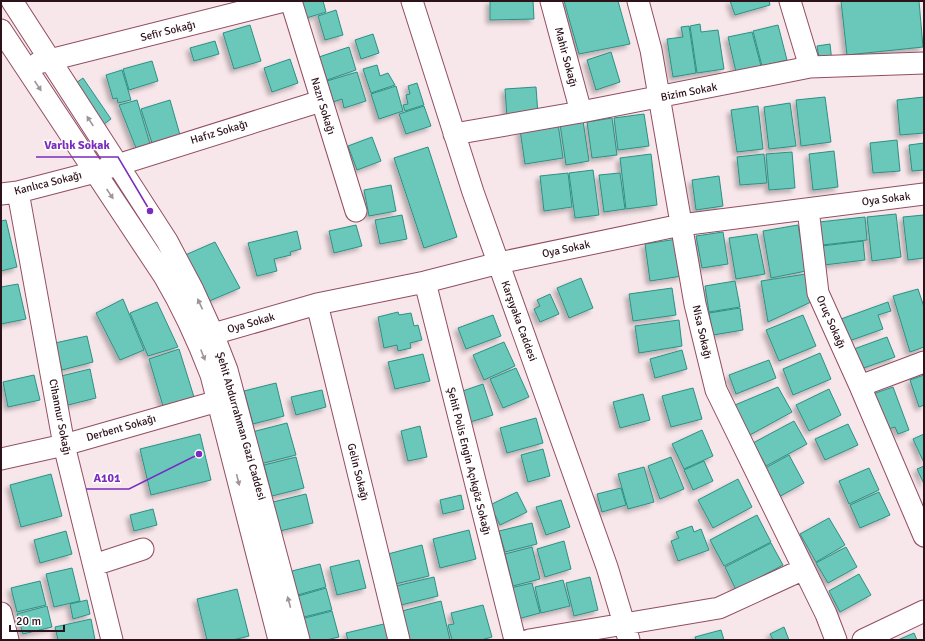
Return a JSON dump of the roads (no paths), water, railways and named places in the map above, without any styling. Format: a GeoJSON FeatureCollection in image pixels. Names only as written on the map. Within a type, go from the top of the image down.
{"type":"FeatureCollection","features":[{"type":"Feature","properties":{"kind":"street","name":"Şehit Abdurrahman Gazi Caddesi"},"geometry":{"type":"LineString","coordinates":[[12,1],[167,241],[193,290],[213,334],[227,370],[299,640]]}},
{"type":"Feature","properties":{"kind":"street","name":"Sefir Sokağı"},"geometry":{"type":"LineString","coordinates":[[24,65],[51,60],[284,1]]}},
{"type":"Feature","properties":{"kind":"street","name":"Nazır Sokağı"},"geometry":{"type":"LineString","coordinates":[[291,1],[356,211]]}},
{"type":"Feature","properties":{"kind":"street","name":"Karşıyaka Caddesi"},"geometry":{"type":"LineString","coordinates":[[412,1],[473,192],[607,567],[627,632]]}},
{"type":"Feature","properties":{"kind":"street","name":"Mahir Sokağı"},"geometry":{"type":"LineString","coordinates":[[551,1],[581,112]]}},
{"type":"Feature","properties":{"kind":"street","name":"Nisa Sokağı"},"geometry":{"type":"LineString","coordinates":[[638,1],[651,50],[695,304],[716,390],[826,614],[836,640]]}},
{"type":"Feature","properties":{"kind":"street"},"geometry":{"type":"LineString","coordinates":[[790,1],[810,67]]}},
{"type":"Feature","properties":{"kind":"street","name":"Şehit Abdurrahman Gazi Caddesi"},"geometry":{"type":"LineString","coordinates":[[1,30],[164,276],[202,353],[211,375],[218,401],[279,640]]}},
{"type":"Feature","properties":{"kind":"street","name":"Bizim Sokak"},"geometry":{"type":"LineString","coordinates":[[454,134],[659,98],[810,67],[924,63]]}},
{"type":"Feature","properties":{"kind":"street","name":"Hafız Sokağı"},"geometry":{"type":"LineString","coordinates":[[95,172],[321,101]]}},
{"type":"Feature","properties":{"kind":"street","name":"Kanlıca Sokağı"},"geometry":{"type":"LineString","coordinates":[[10,193],[95,172]]}},
{"type":"Feature","properties":{"kind":"street","name":"Cihannur Sokağı"},"geometry":{"type":"LineString","coordinates":[[10,193],[64,445],[112,640]]}},
{"type":"Feature","properties":{"kind":"street","name":"Oya Sokak"},"geometry":{"type":"LineString","coordinates":[[213,334],[317,304],[425,282],[499,263],[682,225],[924,194]]}},
{"type":"Feature","properties":{"kind":"street","name":"Oruç Sokağı"},"geometry":{"type":"LineString","coordinates":[[808,209],[818,293],[860,386],[924,536]]}},
{"type":"Feature","properties":{"kind":"street","name":"Şehit Polis Engin Açıkgöz Sokağı"},"geometry":{"type":"LineString","coordinates":[[425,282],[515,640]]}},
{"type":"Feature","properties":{"kind":"street","name":"Gelin Sokağı"},"geometry":{"type":"LineString","coordinates":[[317,304],[399,640]]}},
{"type":"Feature","properties":{"kind":"street"},"geometry":{"type":"LineString","coordinates":[[860,386],[924,362]]}},
{"type":"Feature","properties":{"kind":"street","name":"Derbent Sokağı"},"geometry":{"type":"LineString","coordinates":[[1,459],[64,445],[218,401]]}},
{"type":"Feature","properties":{"kind":"street"},"geometry":{"type":"LineString","coordinates":[[94,565],[143,549]]}},
{"type":"Feature","properties":{"kind":"street"},"geometry":{"type":"LineString","coordinates":[[528,640],[627,632],[719,608],[804,569]]}},
{"type":"Feature","properties":{"kind":"street"},"geometry":{"type":"LineString","coordinates":[[863,640],[924,611]]}},
{"type":"Feature","properties":{"kind":"street"},"geometry":{"type":"LineString","coordinates":[[1,612],[8,640]]}},
{"type":"Feature","properties":{"kind":"place","name":"Varlık Sokak"},"geometry":{"type":"Point","coordinates":[150,211]}},
{"type":"Feature","properties":{"kind":"place","name":"A101"},"geometry":{"type":"Point","coordinates":[199,454]}}]}
